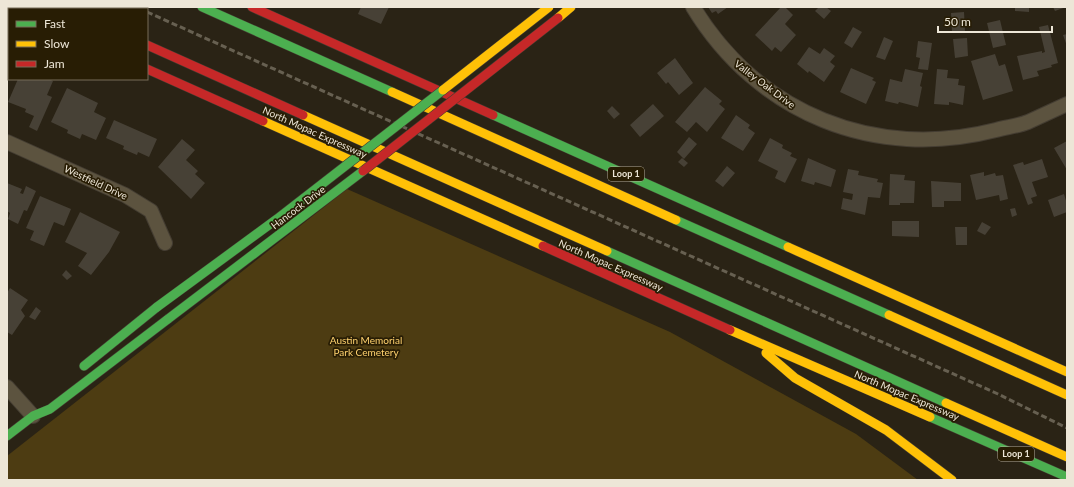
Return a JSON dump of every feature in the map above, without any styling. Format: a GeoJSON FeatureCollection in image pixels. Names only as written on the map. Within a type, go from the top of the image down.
{"type":"FeatureCollection","features":[{"type":"Feature","properties":{"kind":"main road"},"geometry":{"type":"LineString","coordinates":[[202,7],[1067,395]]}},
{"type":"Feature","properties":{"kind":"main road","name":"Loop 1"},"geometry":{"type":"LineString","coordinates":[[252,7],[1067,372]]}},
{"type":"Feature","properties":{"kind":"main road","name":"Hancock Drive"},"geometry":{"type":"LineString","coordinates":[[79,371],[157,307],[283,214],[549,7]]}},
{"type":"Feature","properties":{"kind":"main road","name":"Hancock Drive"},"geometry":{"type":"LineString","coordinates":[[7,436],[32,416],[50,409],[328,199],[571,7]]}},
{"type":"Feature","properties":{"kind":"main road"},"geometry":{"type":"LineString","coordinates":[[148,45],[1067,457]]}},
{"type":"Feature","properties":{"kind":"main road","name":"North Mopac Expressway"},"geometry":{"type":"LineString","coordinates":[[148,69],[752,340],[1067,477]]}},
{"type":"Feature","properties":{"kind":"main road"},"geometry":{"type":"LineString","coordinates":[[752,340],[795,378],[886,430],[952,480]]}},
{"type":"Feature","properties":{"kind":"main road"},"geometry":{"type":"LineString","coordinates":[[1000,341],[1060,358]]}},
{"type":"Feature","properties":{"kind":"main road","name":"Hancock Drive"},"geometry":{"type":"LineString","coordinates":[[32,416],[42,400]]}},
{"type":"Feature","properties":{"kind":"street","name":"Valley Oak Drive"},"geometry":{"type":"LineString","coordinates":[[693,7],[725,51],[744,70],[773,93],[799,110],[827,123],[866,133],[910,141],[950,139],[980,134],[1027,122],[1067,104]]}},
{"type":"Feature","properties":{"kind":"street","name":"Westfield Drive"},"geometry":{"type":"LineString","coordinates":[[7,142],[125,194],[151,211],[166,243]]}},
{"type":"Feature","properties":{"kind":"street"},"geometry":{"type":"LineString","coordinates":[[7,387],[32,416]]}},
{"type":"Feature","properties":{"kind":"green space","name":"Austin Memorial Park Cemetery"},"geometry":{"type":"Polygon","coordinates":[[[347,189],[670,332],[856,434],[918,480],[7,480],[7,456],[347,189]]]}},
{"type":"Feature","properties":{"kind":"building"},"geometry":{"type":"Polygon","coordinates":[[[361,7],[389,7],[381,24],[358,14],[361,7]]]}},
{"type":"Feature","properties":{"kind":"building"},"geometry":{"type":"Polygon","coordinates":[[[708,7],[728,7],[718,14],[716,11],[712,13],[708,7]]]}},
{"type":"Feature","properties":{"kind":"building"},"geometry":{"type":"Polygon","coordinates":[[[781,7],[785,7],[793,15],[785,24],[796,35],[781,52],[775,47],[772,51],[755,35],[781,7]]]}},
{"type":"Feature","properties":{"kind":"building"},"geometry":{"type":"Polygon","coordinates":[[[819,7],[826,7],[831,11],[824,19],[815,11],[819,7]]]}},
{"type":"Feature","properties":{"kind":"building"},"geometry":{"type":"Polygon","coordinates":[[[1015,7],[1029,7],[1029,12],[1015,11],[1015,7]]]}},
{"type":"Feature","properties":{"kind":"building"},"geometry":{"type":"Polygon","coordinates":[[[1053,7],[1066,7],[1055,11],[1053,7]]]}},
{"type":"Feature","properties":{"kind":"building"},"geometry":{"type":"Polygon","coordinates":[[[964,12],[965,31],[952,32],[951,13],[964,12]]]}},
{"type":"Feature","properties":{"kind":"building"},"geometry":{"type":"Polygon","coordinates":[[[1000,20],[1006,45],[993,48],[987,23],[1000,20]]]}},
{"type":"Feature","properties":{"kind":"building"},"geometry":{"type":"Polygon","coordinates":[[[1048,25],[1058,63],[1051,65],[1052,67],[1037,71],[1039,76],[1023,80],[1017,56],[1042,51],[1042,53],[1045,52],[1039,27],[1048,25]]]}},
{"type":"Feature","properties":{"kind":"building"},"geometry":{"type":"Polygon","coordinates":[[[853,27],[862,32],[852,48],[844,43],[853,27]]]}},
{"type":"Feature","properties":{"kind":"building"},"geometry":{"type":"Polygon","coordinates":[[[1067,34],[1067,46],[1063,35],[1067,34]]]}},
{"type":"Feature","properties":{"kind":"building"},"geometry":{"type":"Polygon","coordinates":[[[884,37],[893,41],[885,60],[876,57],[884,37]]]}},
{"type":"Feature","properties":{"kind":"building"},"geometry":{"type":"Polygon","coordinates":[[[967,38],[968,56],[955,58],[953,39],[967,38]]]}},
{"type":"Feature","properties":{"kind":"building"},"geometry":{"type":"Polygon","coordinates":[[[918,41],[932,43],[928,70],[918,69],[920,58],[916,57],[918,41]]]}},
{"type":"Feature","properties":{"kind":"building"},"geometry":{"type":"Polygon","coordinates":[[[809,47],[820,54],[824,48],[835,56],[830,62],[835,66],[824,82],[809,71],[808,73],[797,64],[809,47]]]}},
{"type":"Feature","properties":{"kind":"building"},"geometry":{"type":"Polygon","coordinates":[[[995,54],[999,66],[1005,64],[1013,91],[983,100],[971,61],[995,54]]]}},
{"type":"Feature","properties":{"kind":"building"},"geometry":{"type":"Polygon","coordinates":[[[675,58],[693,83],[679,95],[668,82],[666,84],[657,73],[675,58]]]}},
{"type":"Feature","properties":{"kind":"building"},"geometry":{"type":"Polygon","coordinates":[[[851,68],[874,78],[872,80],[876,82],[866,104],[840,92],[851,68]]]}},
{"type":"Feature","properties":{"kind":"building"},"geometry":{"type":"Polygon","coordinates":[[[905,69],[923,73],[918,107],[899,102],[898,104],[885,101],[890,79],[902,82],[905,69]]]}},
{"type":"Feature","properties":{"kind":"building"},"geometry":{"type":"Polygon","coordinates":[[[937,69],[948,70],[947,78],[959,79],[958,85],[965,86],[963,105],[949,102],[949,105],[934,104],[937,69]]]}},
{"type":"Feature","properties":{"kind":"building"},"geometry":{"type":"Polygon","coordinates":[[[18,80],[53,81],[47,95],[52,97],[37,131],[29,127],[34,116],[25,112],[26,109],[8,102],[18,80]]]}},
{"type":"Feature","properties":{"kind":"building"},"geometry":{"type":"Polygon","coordinates":[[[705,87],[722,101],[719,104],[725,109],[707,132],[696,122],[687,132],[675,122],[705,87]]]}},
{"type":"Feature","properties":{"kind":"building"},"geometry":{"type":"Polygon","coordinates":[[[67,88],[98,103],[94,112],[106,118],[96,140],[82,134],[80,139],[67,133],[68,130],[51,122],[67,88]]]}},
{"type":"Feature","properties":{"kind":"building"},"geometry":{"type":"Polygon","coordinates":[[[653,104],[664,116],[640,137],[630,125],[653,104]]]}},
{"type":"Feature","properties":{"kind":"building"},"geometry":{"type":"Polygon","coordinates":[[[612,106],[620,114],[614,119],[607,111],[612,106]]]}},
{"type":"Feature","properties":{"kind":"building"},"geometry":{"type":"Polygon","coordinates":[[[736,115],[750,125],[748,128],[755,133],[743,151],[721,138],[736,115]]]}},
{"type":"Feature","properties":{"kind":"building"},"geometry":{"type":"Polygon","coordinates":[[[114,120],[157,139],[149,157],[138,152],[137,155],[123,149],[124,146],[106,138],[114,120]]]}},
{"type":"Feature","properties":{"kind":"building"},"geometry":{"type":"Polygon","coordinates":[[[689,137],[697,144],[684,159],[677,152],[689,137]]]}},
{"type":"Feature","properties":{"kind":"building"},"geometry":{"type":"Polygon","coordinates":[[[770,138],[783,145],[782,148],[792,153],[790,156],[797,159],[785,183],[775,178],[778,171],[758,161],[770,138]]]}},
{"type":"Feature","properties":{"kind":"building"},"geometry":{"type":"Polygon","coordinates":[[[182,139],[195,150],[186,160],[198,171],[195,174],[205,183],[191,199],[158,167],[182,139]]]}},
{"type":"Feature","properties":{"kind":"building"},"geometry":{"type":"Polygon","coordinates":[[[1067,141],[1067,170],[1054,148],[1067,141]]]}},
{"type":"Feature","properties":{"kind":"building"},"geometry":{"type":"Polygon","coordinates":[[[682,158],[688,163],[684,167],[678,162],[682,158]]]}},
{"type":"Feature","properties":{"kind":"building"},"geometry":{"type":"Polygon","coordinates":[[[808,158],[836,170],[831,187],[815,182],[814,185],[801,181],[808,158]]]}},
{"type":"Feature","properties":{"kind":"building"},"geometry":{"type":"Polygon","coordinates":[[[1042,159],[1048,177],[1032,182],[1037,196],[1031,198],[1033,203],[1028,205],[1013,165],[1023,162],[1024,165],[1042,159]]]}},
{"type":"Feature","properties":{"kind":"building"},"geometry":{"type":"Polygon","coordinates":[[[727,166],[735,173],[723,187],[715,181],[727,166]]]}},
{"type":"Feature","properties":{"kind":"building"},"geometry":{"type":"Polygon","coordinates":[[[848,169],[859,171],[858,175],[878,179],[877,182],[883,183],[880,198],[868,197],[865,215],[841,209],[843,198],[852,200],[853,194],[843,192],[848,169]]]}},
{"type":"Feature","properties":{"kind":"building"},"geometry":{"type":"Polygon","coordinates":[[[984,172],[984,176],[995,173],[996,176],[1003,175],[1008,199],[1000,201],[999,195],[976,200],[970,175],[984,172]]]}},
{"type":"Feature","properties":{"kind":"building"},"geometry":{"type":"Polygon","coordinates":[[[890,174],[905,175],[904,180],[915,181],[914,203],[889,205],[890,174]]]}},
{"type":"Feature","properties":{"kind":"building"},"geometry":{"type":"Polygon","coordinates":[[[931,181],[961,183],[961,201],[944,201],[944,207],[932,207],[931,181]]]}},
{"type":"Feature","properties":{"kind":"building"},"geometry":{"type":"Polygon","coordinates":[[[7,183],[22,189],[20,193],[23,194],[26,186],[36,191],[27,211],[24,210],[18,224],[8,219],[10,213],[7,211],[7,183]]]}},
{"type":"Feature","properties":{"kind":"building"},"geometry":{"type":"Polygon","coordinates":[[[1064,194],[1067,204],[1067,212],[1054,217],[1048,200],[1064,194]]]}},
{"type":"Feature","properties":{"kind":"building"},"geometry":{"type":"Polygon","coordinates":[[[40,196],[71,209],[64,226],[54,222],[44,246],[30,240],[34,231],[26,228],[40,196]]]}},
{"type":"Feature","properties":{"kind":"building"},"geometry":{"type":"Polygon","coordinates":[[[1015,208],[1017,215],[1012,217],[1010,209],[1015,208]]]}},
{"type":"Feature","properties":{"kind":"building"},"geometry":{"type":"Polygon","coordinates":[[[80,212],[120,232],[109,252],[91,275],[78,266],[87,253],[65,242],[80,212]]]}},
{"type":"Feature","properties":{"kind":"building"},"geometry":{"type":"Polygon","coordinates":[[[892,221],[919,221],[919,237],[892,236],[892,221]]]}},
{"type":"Feature","properties":{"kind":"building"},"geometry":{"type":"Polygon","coordinates":[[[982,222],[991,227],[985,235],[977,231],[982,222]]]}},
{"type":"Feature","properties":{"kind":"building"},"geometry":{"type":"Polygon","coordinates":[[[955,227],[967,227],[967,245],[956,245],[955,227]]]}},
{"type":"Feature","properties":{"kind":"building"},"geometry":{"type":"Polygon","coordinates":[[[66,270],[72,276],[67,280],[62,275],[66,270]]]}},
{"type":"Feature","properties":{"kind":"building"},"geometry":{"type":"Polygon","coordinates":[[[10,288],[28,300],[21,310],[25,316],[12,335],[7,332],[7,293],[10,288]]]}},
{"type":"Feature","properties":{"kind":"building"},"geometry":{"type":"Polygon","coordinates":[[[36,307],[41,311],[35,320],[29,317],[36,307]]]}},
{"type":"Feature","properties":{"kind":"railway"},"geometry":{"type":"LineString","coordinates":[[148,12],[998,394],[1067,428]]}},
{"type":"Feature","properties":{"kind":"traffic: fast"},"geometry":{"type":"LineString","coordinates":[[202,7],[392,92]]}},
{"type":"Feature","properties":{"kind":"traffic: fast"},"geometry":{"type":"LineString","coordinates":[[157,307],[277,219],[443,90]]}},
{"type":"Feature","properties":{"kind":"traffic: fast"},"geometry":{"type":"LineString","coordinates":[[493,115],[788,247]]}},
{"type":"Feature","properties":{"kind":"traffic: fast"},"geometry":{"type":"LineString","coordinates":[[168,319],[363,171]]}},
{"type":"Feature","properties":{"kind":"traffic: fast"},"geometry":{"type":"LineString","coordinates":[[676,220],[889,315]]}},
{"type":"Feature","properties":{"kind":"traffic: fast"},"geometry":{"type":"LineString","coordinates":[[607,251],[946,403]]}},
{"type":"Feature","properties":{"kind":"traffic: fast"},"geometry":{"type":"LineString","coordinates":[[84,366],[157,307]]}},
{"type":"Feature","properties":{"kind":"traffic: fast"},"geometry":{"type":"LineString","coordinates":[[7,436],[33,416],[50,409],[168,319]]}},
{"type":"Feature","properties":{"kind":"traffic: fast"},"geometry":{"type":"LineString","coordinates":[[930,417],[1067,477]]}},
{"type":"Feature","properties":{"kind":"traffic: slow"},"geometry":{"type":"LineString","coordinates":[[443,90],[549,7]]}},
{"type":"Feature","properties":{"kind":"traffic: slow"},"geometry":{"type":"LineString","coordinates":[[558,18],[571,7]]}},
{"type":"Feature","properties":{"kind":"traffic: slow"},"geometry":{"type":"LineString","coordinates":[[392,92],[676,220]]}},
{"type":"Feature","properties":{"kind":"traffic: slow"},"geometry":{"type":"LineString","coordinates":[[303,115],[607,251]]}},
{"type":"Feature","properties":{"kind":"traffic: slow"},"geometry":{"type":"LineString","coordinates":[[263,121],[543,246]]}},
{"type":"Feature","properties":{"kind":"traffic: slow"},"geometry":{"type":"LineString","coordinates":[[788,247],[1067,372]]}},
{"type":"Feature","properties":{"kind":"traffic: slow"},"geometry":{"type":"LineString","coordinates":[[889,315],[1067,395]]}},
{"type":"Feature","properties":{"kind":"traffic: slow"},"geometry":{"type":"LineString","coordinates":[[730,330],[930,417]]}},
{"type":"Feature","properties":{"kind":"traffic: slow"},"geometry":{"type":"LineString","coordinates":[[766,353],[795,378],[886,430],[952,480]]}},
{"type":"Feature","properties":{"kind":"traffic: slow"},"geometry":{"type":"LineString","coordinates":[[946,403],[1067,457]]}},
{"type":"Feature","properties":{"kind":"traffic: jam"},"geometry":{"type":"LineString","coordinates":[[252,7],[493,115]]}},
{"type":"Feature","properties":{"kind":"traffic: jam"},"geometry":{"type":"LineString","coordinates":[[363,171],[558,18]]}},
{"type":"Feature","properties":{"kind":"traffic: jam"},"geometry":{"type":"LineString","coordinates":[[148,45],[303,115]]}},
{"type":"Feature","properties":{"kind":"traffic: jam"},"geometry":{"type":"LineString","coordinates":[[148,69],[263,121]]}},
{"type":"Feature","properties":{"kind":"traffic: jam"},"geometry":{"type":"LineString","coordinates":[[543,246],[730,330]]}}]}
